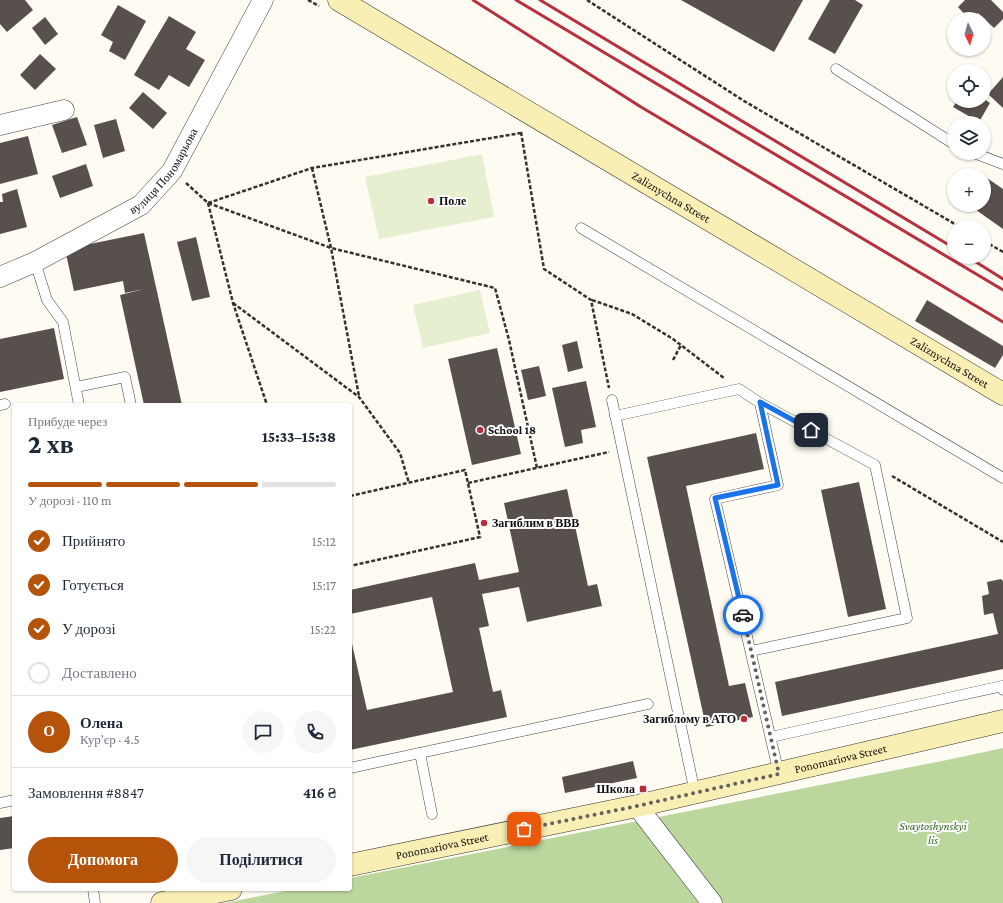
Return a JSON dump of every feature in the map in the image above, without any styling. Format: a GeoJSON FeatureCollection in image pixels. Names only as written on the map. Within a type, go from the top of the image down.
{"type":"FeatureCollection","features":[{"type":"Feature","properties":{"kind":"street","name":"вулиця Пономарьова"},"geometry":{"type":"LineString","coordinates":[[0,277],[35,262],[141,205],[172,171],[263,0]]}},
{"type":"Feature","properties":{"kind":"street","name":"Zaliznychna Street"},"geometry":{"type":"LineString","coordinates":[[339,0],[1003,394]]}},
{"type":"Feature","properties":{"kind":"street"},"geometry":{"type":"LineString","coordinates":[[0,125],[64,110]]}},
{"type":"Feature","properties":{"kind":"street","name":"Ponomariova Street"},"geometry":{"type":"LineString","coordinates":[[352,865],[637,806],[1003,721]]}},
{"type":"Feature","properties":{"kind":"street"},"geometry":{"type":"LineString","coordinates":[[637,806],[712,903]]}},
{"type":"Feature","properties":{"kind":"street"},"geometry":{"type":"LineString","coordinates":[[162,903],[221,891]]}},
{"type":"Feature","properties":{"kind":"lane"},"geometry":{"type":"LineString","coordinates":[[836,69],[947,140]]}},
{"type":"Feature","properties":{"kind":"lane"},"geometry":{"type":"LineString","coordinates":[[991,159],[1003,164]]}},
{"type":"Feature","properties":{"kind":"lane"},"geometry":{"type":"LineString","coordinates":[[581,228],[1003,478]]}},
{"type":"Feature","properties":{"kind":"lane"},"geometry":{"type":"LineString","coordinates":[[35,262],[47,300],[63,322],[79,403]]}},
{"type":"Feature","properties":{"kind":"lane"},"geometry":{"type":"LineString","coordinates":[[76,387],[125,377],[131,403]]}},
{"type":"Feature","properties":{"kind":"lane"},"geometry":{"type":"LineString","coordinates":[[615,416],[739,389],[875,465],[907,618],[751,651]]}},
{"type":"Feature","properties":{"kind":"lane"},"geometry":{"type":"LineString","coordinates":[[612,400],[694,793]]}},
{"type":"Feature","properties":{"kind":"lane"},"geometry":{"type":"LineString","coordinates":[[760,402],[778,485],[715,498],[779,774]]}},
{"type":"Feature","properties":{"kind":"lane"},"geometry":{"type":"LineString","coordinates":[[771,737],[1002,686],[1003,690]]}},
{"type":"Feature","properties":{"kind":"lane"},"geometry":{"type":"LineString","coordinates":[[352,768],[648,704]]}},
{"type":"Feature","properties":{"kind":"lane"},"geometry":{"type":"LineString","coordinates":[[420,753],[432,814]]}},
{"type":"Feature","properties":{"kind":"lane"},"geometry":{"type":"LineString","coordinates":[[0,803],[12,800]]}},
{"type":"Feature","properties":{"kind":"lane"},"geometry":{"type":"LineString","coordinates":[[93,891],[96,903]]}},
{"type":"Feature","properties":{"kind":"path"},"geometry":{"type":"LineString","coordinates":[[587,0],[744,101],[948,220]]}},
{"type":"Feature","properties":{"kind":"path"},"geometry":{"type":"LineString","coordinates":[[520,126],[544,269],[591,300],[632,314],[681,345],[739,389]]}},
{"type":"Feature","properties":{"kind":"path"},"geometry":{"type":"LineString","coordinates":[[208,203],[312,168],[521,132]]}},
{"type":"Feature","properties":{"kind":"path"},"geometry":{"type":"LineString","coordinates":[[312,168],[331,248],[359,397]]}},
{"type":"Feature","properties":{"kind":"path"},"geometry":{"type":"LineString","coordinates":[[172,171],[208,203],[331,248],[495,288],[509,340],[537,468]]}},
{"type":"Feature","properties":{"kind":"path"},"geometry":{"type":"LineString","coordinates":[[208,203],[233,303],[266,403]]}},
{"type":"Feature","properties":{"kind":"path"},"geometry":{"type":"LineString","coordinates":[[991,245],[1003,252]]}},
{"type":"Feature","properties":{"kind":"path"},"geometry":{"type":"LineString","coordinates":[[591,300],[612,400]]}},
{"type":"Feature","properties":{"kind":"path"},"geometry":{"type":"LineString","coordinates":[[233,303],[359,397],[400,453],[409,483]]}},
{"type":"Feature","properties":{"kind":"path"},"geometry":{"type":"LineString","coordinates":[[673,360],[681,345]]}},
{"type":"Feature","properties":{"kind":"path"},"geometry":{"type":"LineString","coordinates":[[468,483],[622,449]]}},
{"type":"Feature","properties":{"kind":"path"},"geometry":{"type":"LineString","coordinates":[[875,465],[1003,542]]}},
{"type":"Feature","properties":{"kind":"path"},"geometry":{"type":"LineString","coordinates":[[352,496],[465,470],[480,537],[352,566]]}},
{"type":"Feature","properties":{"kind":"green space","name":"Поле"},"geometry":{"type":"Polygon","coordinates":[[[482,154],[494,217],[379,239],[365,177],[482,154]]]}},
{"type":"Feature","properties":{"kind":"green space"},"geometry":{"type":"Polygon","coordinates":[[[480,290],[490,333],[423,348],[413,305],[480,290]]]}},
{"type":"Feature","properties":{"kind":"green space","name":"Svaytoshynskyi lis"},"geometry":{"type":"Polygon","coordinates":[[[1003,748],[1003,903],[225,903],[285,891],[352,891],[352,878],[1003,748]]]}},
{"type":"Feature","properties":{"kind":"building"},"geometry":{"type":"Polygon","coordinates":[[[0,0],[25,0],[33,10],[7,32],[0,24],[0,0]]]}},
{"type":"Feature","properties":{"kind":"building"},"geometry":{"type":"Polygon","coordinates":[[[681,0],[803,0],[774,52],[681,0]]]}},
{"type":"Feature","properties":{"kind":"building"},"geometry":{"type":"Polygon","coordinates":[[[830,0],[855,0],[863,5],[835,54],[808,39],[830,0]]]}},
{"type":"Feature","properties":{"kind":"building"},"geometry":{"type":"Polygon","coordinates":[[[965,0],[991,0],[1003,12],[1003,19],[994,28],[991,25],[991,12],[963,12],[958,7],[965,0]]]}},
{"type":"Feature","properties":{"kind":"building"},"geometry":{"type":"Polygon","coordinates":[[[118,5],[146,21],[125,60],[109,51],[113,42],[101,35],[118,5]]]}},
{"type":"Feature","properties":{"kind":"building"},"geometry":{"type":"Polygon","coordinates":[[[169,16],[196,32],[186,49],[205,60],[189,87],[169,75],[159,90],[134,75],[169,16]]]}},
{"type":"Feature","properties":{"kind":"building"},"geometry":{"type":"Polygon","coordinates":[[[45,17],[58,34],[45,45],[32,28],[45,17]]]}},
{"type":"Feature","properties":{"kind":"building"},"geometry":{"type":"Polygon","coordinates":[[[40,54],[56,69],[35,90],[20,75],[40,54]]]}},
{"type":"Feature","properties":{"kind":"building"},"geometry":{"type":"Polygon","coordinates":[[[1003,77],[1003,108],[991,97],[991,91],[1003,77]]]}},
{"type":"Feature","properties":{"kind":"building"},"geometry":{"type":"Polygon","coordinates":[[[143,92],[167,113],[153,129],[129,108],[143,92]]]}},
{"type":"Feature","properties":{"kind":"building"},"geometry":{"type":"Polygon","coordinates":[[[955,108],[987,108],[982,116],[969,116],[955,108]]]}},
{"type":"Feature","properties":{"kind":"building"},"geometry":{"type":"Polygon","coordinates":[[[77,117],[87,145],[62,153],[52,125],[77,117]]]}},
{"type":"Feature","properties":{"kind":"building"},"geometry":{"type":"Polygon","coordinates":[[[116,119],[125,151],[103,158],[94,125],[116,119]]]}},
{"type":"Feature","properties":{"kind":"building"},"geometry":{"type":"Polygon","coordinates":[[[28,136],[38,174],[0,184],[0,143],[28,136]]]}},
{"type":"Feature","properties":{"kind":"building"},"geometry":{"type":"Polygon","coordinates":[[[86,164],[93,186],[60,198],[52,176],[86,164]]]}},
{"type":"Feature","properties":{"kind":"building"},"geometry":{"type":"Polygon","coordinates":[[[991,181],[1003,189],[1003,229],[979,212],[991,212],[991,181]]]}},
{"type":"Feature","properties":{"kind":"building"},"geometry":{"type":"Polygon","coordinates":[[[17,189],[27,227],[0,234],[0,202],[3,202],[2,194],[17,189]]]}},
{"type":"Feature","properties":{"kind":"building"},"geometry":{"type":"Polygon","coordinates":[[[144,233],[182,403],[144,403],[120,295],[144,289],[125,293],[123,281],[74,291],[65,249],[144,233]]]}},
{"type":"Feature","properties":{"kind":"building"},"geometry":{"type":"Polygon","coordinates":[[[196,237],[210,297],[192,301],[177,242],[196,237]]]}},
{"type":"Feature","properties":{"kind":"building"},"geometry":{"type":"Polygon","coordinates":[[[927,300],[1003,346],[1003,355],[995,368],[915,321],[927,300]]]}},
{"type":"Feature","properties":{"kind":"building"},"geometry":{"type":"Polygon","coordinates":[[[54,328],[64,379],[0,392],[0,339],[54,328]]]}},
{"type":"Feature","properties":{"kind":"building"},"geometry":{"type":"Polygon","coordinates":[[[577,341],[583,368],[568,372],[562,345],[577,341]]]}},
{"type":"Feature","properties":{"kind":"building"},"geometry":{"type":"Polygon","coordinates":[[[497,348],[521,454],[472,465],[448,359],[497,348]]]}},
{"type":"Feature","properties":{"kind":"building"},"geometry":{"type":"Polygon","coordinates":[[[539,366],[546,396],[528,400],[521,370],[539,366]]]}},
{"type":"Feature","properties":{"kind":"building"},"geometry":{"type":"Polygon","coordinates":[[[586,381],[596,427],[581,430],[583,443],[565,447],[552,388],[586,381]]]}},
{"type":"Feature","properties":{"kind":"building"},"geometry":{"type":"Polygon","coordinates":[[[756,433],[764,469],[686,486],[729,686],[745,683],[753,717],[706,727],[647,457],[756,433]]]}},
{"type":"Feature","properties":{"kind":"building"},"geometry":{"type":"Polygon","coordinates":[[[859,482],[886,609],[848,617],[821,490],[859,482]]]}},
{"type":"Feature","properties":{"kind":"building"},"geometry":{"type":"Polygon","coordinates":[[[567,489],[588,586],[597,584],[602,606],[527,622],[519,587],[482,594],[489,626],[479,628],[493,692],[501,690],[507,717],[352,750],[352,644],[367,710],[453,692],[432,597],[352,614],[352,590],[475,563],[479,580],[519,572],[504,503],[567,489]]]}},
{"type":"Feature","properties":{"kind":"building"},"geometry":{"type":"Polygon","coordinates":[[[1001,579],[1003,581],[1003,669],[782,716],[775,682],[998,634],[993,613],[984,615],[982,596],[989,594],[987,582],[1001,579]]]}},
{"type":"Feature","properties":{"kind":"building"},"geometry":{"type":"Polygon","coordinates":[[[633,761],[637,778],[565,793],[562,777],[633,761]]]}},
{"type":"Feature","properties":{"kind":"building"},"geometry":{"type":"Polygon","coordinates":[[[12,816],[12,848],[0,850],[0,818],[12,816]]]}},
{"type":"Feature","properties":{"kind":"railway"},"geometry":{"type":"LineString","coordinates":[[473,0],[641,107],[1003,322]]}},
{"type":"Feature","properties":{"kind":"railway"},"geometry":{"type":"LineString","coordinates":[[516,0],[1003,290]]}},
{"type":"Feature","properties":{"kind":"railway"},"geometry":{"type":"LineString","coordinates":[[540,0],[947,244]]}},
{"type":"Feature","properties":{"kind":"railway"},"geometry":{"type":"LineString","coordinates":[[979,264],[1003,279]]}},
{"type":"Feature","properties":{"kind":"way so far"},"geometry":{"type":"LineString","coordinates":[[524,829],[637,806],[779,774],[743,615]]}},
{"type":"Feature","properties":{"kind":"place","name":"Поле"},"geometry":{"type":"Point","coordinates":[431,201]}},
{"type":"Feature","properties":{"kind":"place","name":"School 18"},"geometry":{"type":"Point","coordinates":[480,430]}},
{"type":"Feature","properties":{"kind":"place","name":"Загиблим в ВВВ"},"geometry":{"type":"Point","coordinates":[484,523]}},
{"type":"Feature","properties":{"kind":"place","name":"Загиблому в АТО"},"geometry":{"type":"Point","coordinates":[744,719]}},
{"type":"Feature","properties":{"kind":"place","name":"Школа"},"geometry":{"type":"Point","coordinates":[643,789]}},
{"type":"Feature","properties":{"kind":"route"},"geometry":{"type":"LineString","coordinates":[[743,615],[715,498],[778,485],[760,402],[811,430]]}}]}
